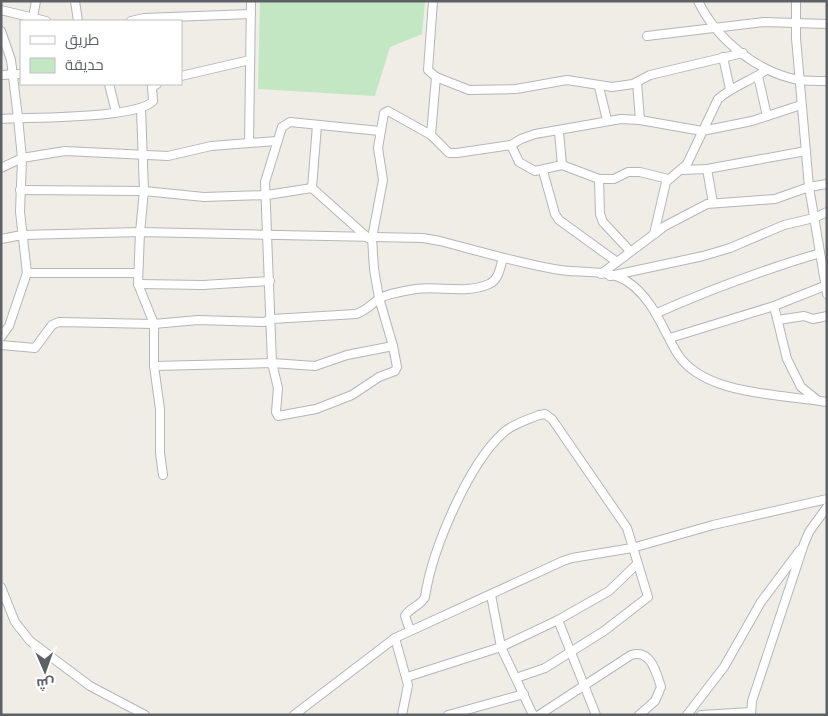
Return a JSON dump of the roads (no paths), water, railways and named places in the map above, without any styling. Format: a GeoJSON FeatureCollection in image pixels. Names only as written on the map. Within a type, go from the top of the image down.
{"type":"FeatureCollection","features":[{"type":"Feature","properties":{"kind":"street"},"geometry":{"type":"LineString","coordinates":[[33,17],[36,1]]}},
{"type":"Feature","properties":{"kind":"street"},"geometry":{"type":"LineString","coordinates":[[75,1],[78,20]]}},
{"type":"Feature","properties":{"kind":"street"},"geometry":{"type":"LineString","coordinates":[[249,143],[251,1]]}},
{"type":"Feature","properties":{"kind":"street"},"geometry":{"type":"LineString","coordinates":[[434,1],[428,65],[431,74],[469,90],[516,89],[566,80],[599,87],[622,86],[637,82],[650,75],[743,54]]}},
{"type":"Feature","properties":{"kind":"street"},"geometry":{"type":"LineString","coordinates":[[698,1],[714,28],[723,38],[766,70],[799,80],[827,81]]}},
{"type":"Feature","properties":{"kind":"street"},"geometry":{"type":"LineString","coordinates":[[796,1],[799,80],[809,186],[822,251],[827,294]]}},
{"type":"Feature","properties":{"kind":"street"},"geometry":{"type":"LineString","coordinates":[[1,10],[43,20]]}},
{"type":"Feature","properties":{"kind":"street"},"geometry":{"type":"LineString","coordinates":[[135,20],[144,18],[251,14]]}},
{"type":"Feature","properties":{"kind":"street"},"geometry":{"type":"LineString","coordinates":[[647,36],[764,22],[827,24]]}},
{"type":"Feature","properties":{"kind":"street"},"geometry":{"type":"LineString","coordinates":[[1,31],[9,50],[18,118],[22,158],[20,190],[22,234],[27,273],[9,326],[1,337]]}},
{"type":"Feature","properties":{"kind":"street"},"geometry":{"type":"LineString","coordinates":[[723,57],[730,90]]}},
{"type":"Feature","properties":{"kind":"street"},"geometry":{"type":"LineString","coordinates":[[182,76],[250,60]]}},
{"type":"Feature","properties":{"kind":"street"},"geometry":{"type":"LineString","coordinates":[[654,234],[668,179],[682,170],[718,98],[766,70]]}},
{"type":"Feature","properties":{"kind":"street"},"geometry":{"type":"LineString","coordinates":[[1,75],[20,74]]}},
{"type":"Feature","properties":{"kind":"street"},"geometry":{"type":"LineString","coordinates":[[758,76],[767,116]]}},
{"type":"Feature","properties":{"kind":"street"},"geometry":{"type":"LineString","coordinates":[[432,135],[436,77]]}},
{"type":"Feature","properties":{"kind":"street"},"geometry":{"type":"LineString","coordinates":[[637,82],[640,120]]}},
{"type":"Feature","properties":{"kind":"street"},"geometry":{"type":"LineString","coordinates":[[109,85],[116,112]]}},
{"type":"Feature","properties":{"kind":"street"},"geometry":{"type":"LineString","coordinates":[[1,119],[97,115],[141,108],[153,101],[152,87],[155,85]]}},
{"type":"Feature","properties":{"kind":"street"},"geometry":{"type":"LineString","coordinates":[[599,87],[607,120]]}},
{"type":"Feature","properties":{"kind":"street"},"geometry":{"type":"LineString","coordinates":[[380,131],[290,122],[285,123],[277,140],[266,176],[272,363],[278,388],[276,412],[278,416],[316,409],[352,395],[379,377],[395,372],[397,367],[394,346],[380,298],[370,238],[384,180],[378,148],[384,113],[388,111],[432,135],[449,153],[511,145],[535,134],[559,132],[607,120],[640,120],[702,131],[801,106]]}},
{"type":"Feature","properties":{"kind":"street"},"geometry":{"type":"LineString","coordinates":[[141,108],[144,191],[138,284],[154,324],[154,366],[160,409],[160,453],[163,475]]}},
{"type":"Feature","properties":{"kind":"street"},"geometry":{"type":"LineString","coordinates":[[312,188],[317,125]]}},
{"type":"Feature","properties":{"kind":"street"},"geometry":{"type":"LineString","coordinates":[[559,132],[562,165]]}},
{"type":"Feature","properties":{"kind":"street"},"geometry":{"type":"LineString","coordinates":[[1,168],[22,158],[65,151],[178,155],[200,147],[277,140]]}},
{"type":"Feature","properties":{"kind":"street"},"geometry":{"type":"LineString","coordinates":[[511,145],[519,162],[535,171],[543,171],[562,165],[599,179],[614,179],[628,172],[668,179]]}},
{"type":"Feature","properties":{"kind":"street"},"geometry":{"type":"LineString","coordinates":[[682,170],[707,169],[806,151]]}},
{"type":"Feature","properties":{"kind":"street"},"geometry":{"type":"LineString","coordinates":[[707,169],[713,203]]}},
{"type":"Feature","properties":{"kind":"street"},"geometry":{"type":"LineString","coordinates":[[543,171],[555,214],[559,220],[616,262]]}},
{"type":"Feature","properties":{"kind":"street"},"geometry":{"type":"LineString","coordinates":[[599,179],[600,214],[603,222],[630,251]]}},
{"type":"Feature","properties":{"kind":"street"},"geometry":{"type":"LineString","coordinates":[[601,274],[654,234],[713,203],[775,198],[809,186],[827,184]]}},
{"type":"Feature","properties":{"kind":"street"},"geometry":{"type":"LineString","coordinates":[[20,190],[144,191],[192,197],[267,195],[312,188],[370,238]]}},
{"type":"Feature","properties":{"kind":"street"},"geometry":{"type":"LineString","coordinates":[[610,276],[703,256],[730,248],[784,225],[814,218],[827,212]]}},
{"type":"Feature","properties":{"kind":"street"},"geometry":{"type":"LineString","coordinates":[[1,239],[22,234],[140,232],[423,238],[555,270],[601,274],[627,282],[657,313],[677,353],[696,374],[740,390],[823,401]]}},
{"type":"Feature","properties":{"kind":"street"},"geometry":{"type":"LineString","coordinates":[[657,313],[714,287],[760,274],[780,264],[822,251]]}},
{"type":"Feature","properties":{"kind":"street"},"geometry":{"type":"LineString","coordinates":[[1,345],[35,348],[52,325],[59,322],[154,324],[198,320],[264,322],[272,319],[356,314],[369,308],[380,298],[416,289],[481,287],[496,279],[504,258]]}},
{"type":"Feature","properties":{"kind":"street"},"geometry":{"type":"LineString","coordinates":[[27,273],[138,273]]}},
{"type":"Feature","properties":{"kind":"street"},"geometry":{"type":"LineString","coordinates":[[138,284],[203,285],[270,281]]}},
{"type":"Feature","properties":{"kind":"street"},"geometry":{"type":"LineString","coordinates":[[670,338],[774,306],[826,285]]}},
{"type":"Feature","properties":{"kind":"street"},"geometry":{"type":"LineString","coordinates":[[774,306],[787,359],[801,387],[823,401]]}},
{"type":"Feature","properties":{"kind":"street"},"geometry":{"type":"LineString","coordinates":[[778,320],[804,316],[813,320],[827,316]]}},
{"type":"Feature","properties":{"kind":"street"},"geometry":{"type":"LineString","coordinates":[[154,366],[272,363],[315,366],[347,355],[394,346]]}},
{"type":"Feature","properties":{"kind":"street"},"geometry":{"type":"LineString","coordinates":[[410,630],[405,616],[408,611],[423,601],[430,571],[471,473],[504,432],[545,414],[552,419],[623,522],[648,593],[646,600],[571,652],[545,668],[516,678]]}},
{"type":"Feature","properties":{"kind":"street"},"geometry":{"type":"LineString","coordinates":[[294,715],[395,638],[572,558],[632,548],[713,525],[827,499]]}},
{"type":"Feature","properties":{"kind":"street"},"geometry":{"type":"LineString","coordinates":[[700,715],[751,713],[752,701],[804,544],[809,532],[827,507]]}},
{"type":"Feature","properties":{"kind":"street"},"geometry":{"type":"LineString","coordinates":[[686,715],[724,667],[761,602],[804,544]]}},
{"type":"Feature","properties":{"kind":"street"},"geometry":{"type":"LineString","coordinates":[[407,678],[500,647],[558,620],[609,591],[637,564]]}},
{"type":"Feature","properties":{"kind":"street"},"geometry":{"type":"LineString","coordinates":[[1,588],[15,622],[30,641],[90,686],[145,715]]}},
{"type":"Feature","properties":{"kind":"street"},"geometry":{"type":"LineString","coordinates":[[491,596],[500,647],[533,715]]}},
{"type":"Feature","properties":{"kind":"street"},"geometry":{"type":"LineString","coordinates":[[558,620],[596,715]]}},
{"type":"Feature","properties":{"kind":"street"},"geometry":{"type":"LineString","coordinates":[[395,638],[408,685],[402,715]]}},
{"type":"Feature","properties":{"kind":"street"},"geometry":{"type":"LineString","coordinates":[[539,715],[631,655],[638,653],[647,656],[653,665],[661,686],[655,701],[639,715]]}},
{"type":"Feature","properties":{"kind":"street"},"geometry":{"type":"LineString","coordinates":[[448,715],[524,694]]}}]}
